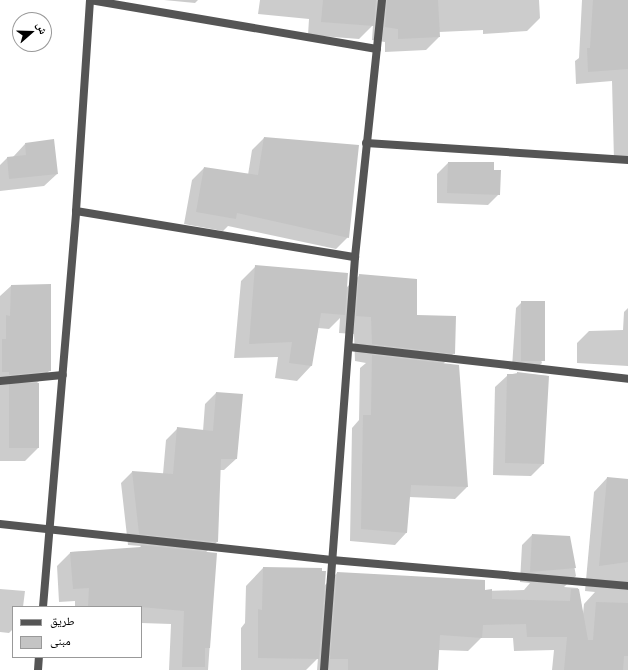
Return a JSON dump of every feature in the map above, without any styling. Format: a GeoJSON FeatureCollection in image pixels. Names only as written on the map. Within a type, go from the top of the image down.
{"type":"FeatureCollection","features":[{"type":"Feature","properties":{"kind":"street"},"geometry":{"type":"LineString","coordinates":[[43,606],[76,210],[90,0],[377,49]]}},
{"type":"Feature","properties":{"kind":"street"},"geometry":{"type":"LineString","coordinates":[[324,670],[355,257],[382,0]]}},
{"type":"Feature","properties":{"kind":"street"},"geometry":{"type":"LineString","coordinates":[[366,143],[628,160]]}},
{"type":"Feature","properties":{"kind":"street"},"geometry":{"type":"LineString","coordinates":[[76,210],[355,257]]}},
{"type":"Feature","properties":{"kind":"street"},"geometry":{"type":"LineString","coordinates":[[349,347],[628,379]]}},
{"type":"Feature","properties":{"kind":"street"},"geometry":{"type":"LineString","coordinates":[[0,381],[63,375]]}},
{"type":"Feature","properties":{"kind":"street"},"geometry":{"type":"LineString","coordinates":[[0,524],[50,528],[332,560],[628,586]]}},
{"type":"Feature","properties":{"kind":"street"},"geometry":{"type":"LineString","coordinates":[[38,670],[39,658]]}},
{"type":"Feature","properties":{"kind":"building"},"geometry":{"type":"Polygon","coordinates":[[[323,0],[376,0],[374,26],[321,22],[323,0]]]}},
{"type":"Feature","properties":{"kind":"building"},"geometry":{"type":"Polygon","coordinates":[[[387,0],[438,0],[440,37],[398,39],[398,29],[385,27],[387,0]]]}},
{"type":"Feature","properties":{"kind":"building"},"geometry":{"type":"Polygon","coordinates":[[[593,0],[628,0],[628,69],[588,72],[587,48],[590,48],[593,0]]]}},
{"type":"Feature","properties":{"kind":"building"},"geometry":{"type":"Polygon","coordinates":[[[264,137],[359,145],[349,238],[237,213],[236,219],[196,212],[204,167],[258,175],[264,137]]]}},
{"type":"Feature","properties":{"kind":"building"},"geometry":{"type":"Polygon","coordinates":[[[54,139],[58,174],[9,179],[7,157],[26,155],[25,143],[54,139]]]}},
{"type":"Feature","properties":{"kind":"building"},"geometry":{"type":"Polygon","coordinates":[[[448,162],[494,162],[494,170],[501,170],[500,195],[447,193],[448,162]]]}},
{"type":"Feature","properties":{"kind":"building"},"geometry":{"type":"Polygon","coordinates":[[[255,265],[348,273],[345,315],[321,313],[312,366],[289,363],[292,342],[249,344],[255,265]]]}},
{"type":"Feature","properties":{"kind":"building"},"geometry":{"type":"Polygon","coordinates":[[[359,274],[417,279],[417,315],[456,316],[455,354],[372,344],[371,317],[356,316],[359,274]]]}},
{"type":"Feature","properties":{"kind":"building"},"geometry":{"type":"Polygon","coordinates":[[[51,284],[51,371],[9,375],[9,372],[2,372],[2,339],[6,339],[6,315],[10,316],[11,285],[51,284]]]}},
{"type":"Feature","properties":{"kind":"building"},"geometry":{"type":"Polygon","coordinates":[[[521,301],[545,301],[545,361],[521,361],[521,301]]]}},
{"type":"Feature","properties":{"kind":"building"},"geometry":{"type":"Polygon","coordinates":[[[372,355],[459,365],[468,487],[411,485],[407,533],[361,529],[363,415],[371,415],[372,355]]]}},
{"type":"Feature","properties":{"kind":"building"},"geometry":{"type":"Polygon","coordinates":[[[517,372],[549,376],[544,464],[505,463],[507,374],[517,374],[517,372]]]}},
{"type":"Feature","properties":{"kind":"building"},"geometry":{"type":"Polygon","coordinates":[[[9,383],[39,383],[39,448],[9,448],[9,383]]]}},
{"type":"Feature","properties":{"kind":"building"},"geometry":{"type":"Polygon","coordinates":[[[216,392],[243,394],[237,459],[221,459],[218,542],[139,534],[132,471],[173,474],[177,427],[213,431],[216,392]]]}},
{"type":"Feature","properties":{"kind":"building"},"geometry":{"type":"Polygon","coordinates":[[[607,477],[628,479],[628,562],[599,566],[607,477]]]}},
{"type":"Feature","properties":{"kind":"building"},"geometry":{"type":"Polygon","coordinates":[[[532,534],[570,536],[576,568],[530,572],[532,534]]]}},
{"type":"Feature","properties":{"kind":"building"},"geometry":{"type":"Polygon","coordinates":[[[141,545],[217,553],[210,648],[205,648],[205,667],[182,667],[184,611],[142,606],[88,606],[89,588],[73,589],[70,552],[141,547],[141,545]]]}},
{"type":"Feature","properties":{"kind":"building"},"geometry":{"type":"Polygon","coordinates":[[[263,567],[322,568],[322,571],[326,571],[319,659],[258,658],[258,609],[262,610],[263,567]]]}},
{"type":"Feature","properties":{"kind":"building"},"geometry":{"type":"Polygon","coordinates":[[[337,572],[485,580],[485,590],[492,589],[492,599],[570,601],[571,589],[579,589],[588,640],[593,640],[596,602],[628,603],[628,656],[624,656],[623,670],[564,670],[567,637],[527,637],[526,624],[483,625],[482,638],[440,635],[438,670],[348,670],[348,659],[330,659],[337,572]]]}}]}
